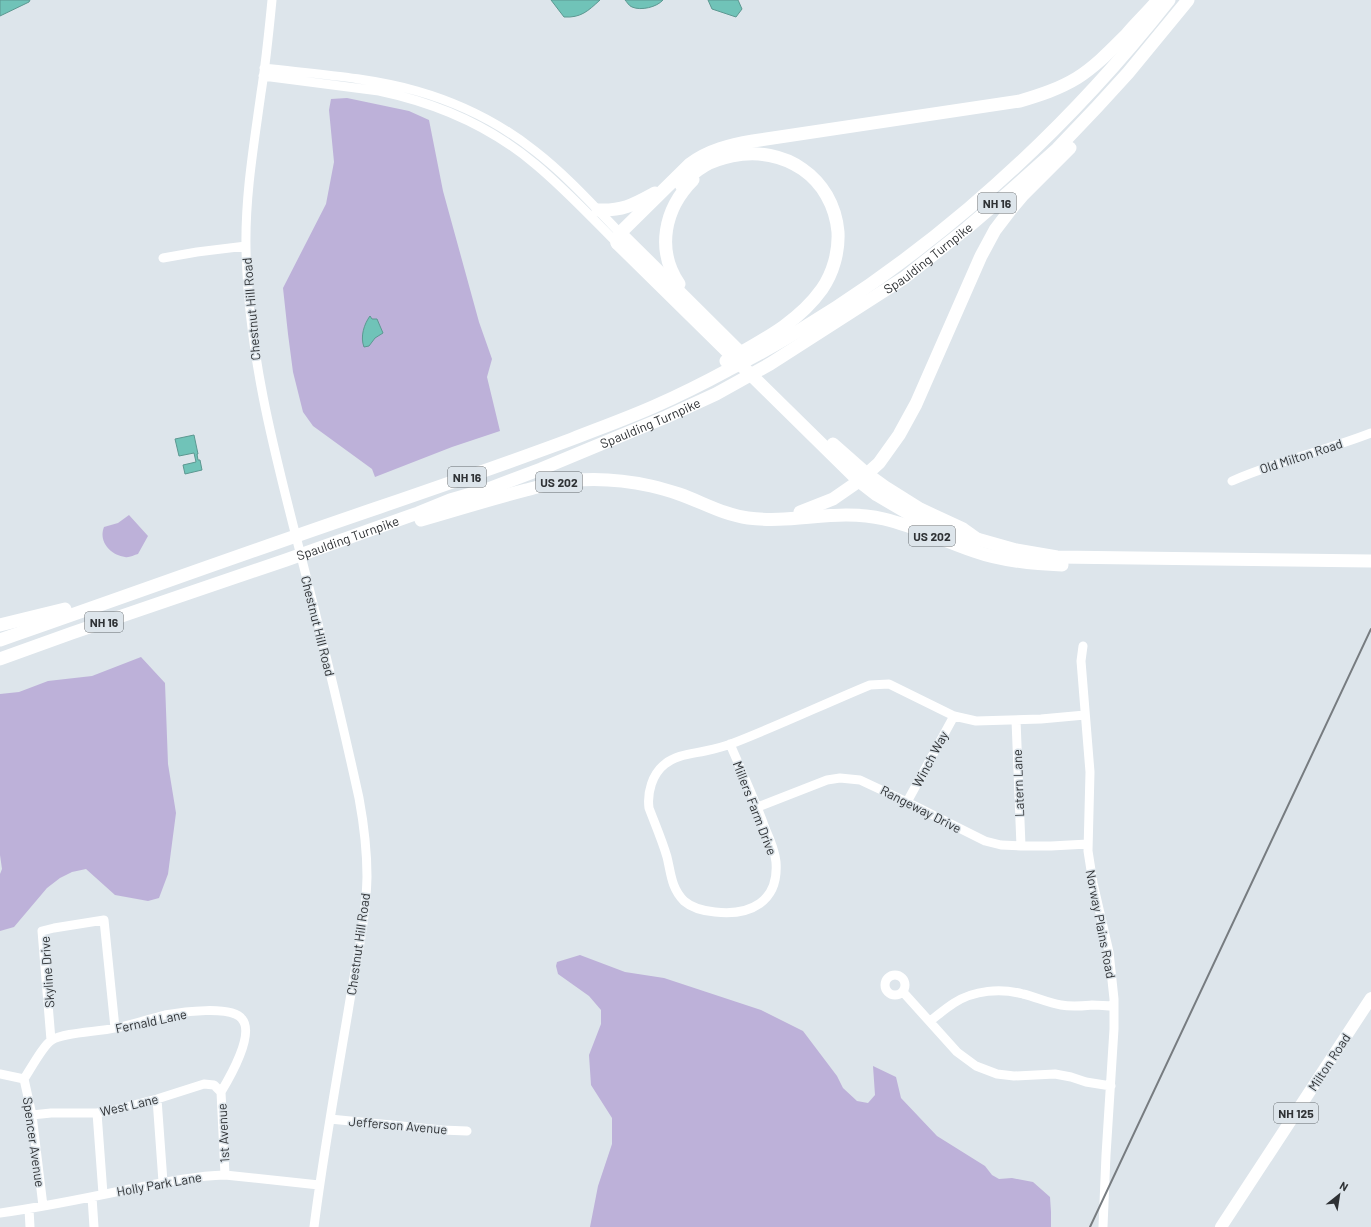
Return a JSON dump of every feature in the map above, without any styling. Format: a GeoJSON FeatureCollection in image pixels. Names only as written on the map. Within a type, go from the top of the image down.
{"type":"FeatureCollection","features":[{"type":"Feature","properties":{"kind":"highway"},"geometry":{"type":"LineString","coordinates":[[598,210],[611,211],[629,207],[657,192],[698,159],[712,151],[729,145],[1020,101],[1038,96],[1077,78],[1096,64],[1158,0]]}},
{"type":"Feature","properties":{"kind":"highway","name":"Spaulding Turnpike"},"geometry":{"type":"LineString","coordinates":[[0,640],[490,469],[653,407],[755,350],[818,319],[920,247],[989,190],[1072,113],[1133,44],[1169,0]]}},
{"type":"Feature","properties":{"kind":"highway"},"geometry":{"type":"LineString","coordinates":[[779,519],[833,500],[879,463],[907,421],[916,404],[981,256],[996,230],[1022,196],[1119,96],[1180,20],[1189,0]]}},
{"type":"Feature","properties":{"kind":"highway","name":"Spaulding Turnpike"},"geometry":{"type":"LineString","coordinates":[[0,660],[326,546],[450,500],[488,489],[541,469],[666,417],[716,394],[742,380],[770,364],[904,278],[967,228],[1057,149],[1097,108],[1189,0]]}},
{"type":"Feature","properties":{"kind":"highway"},"geometry":{"type":"LineString","coordinates":[[621,238],[688,177],[705,165],[719,160],[744,153],[772,155],[794,163],[812,176],[829,200],[837,226],[838,241],[833,267],[822,290],[806,308],[755,350]]}},
{"type":"Feature","properties":{"kind":"highway","name":"US 202"},"geometry":{"type":"LineString","coordinates":[[719,160],[695,178],[677,200],[670,217],[666,238],[667,256],[674,277],[704,315],[828,439],[863,477],[885,487],[920,509],[963,529],[977,540],[1016,550],[1057,557],[1371,561]]}},
{"type":"Feature","properties":{"kind":"highway"},"geometry":{"type":"LineString","coordinates":[[621,238],[676,178]]}},
{"type":"Feature","properties":{"kind":"highway"},"geometry":{"type":"LineString","coordinates":[[621,238],[863,477]]}},
{"type":"Feature","properties":{"kind":"highway"},"geometry":{"type":"LineString","coordinates":[[621,238],[704,315]]}},
{"type":"Feature","properties":{"kind":"highway","name":"US 202"},"geometry":{"type":"LineString","coordinates":[[340,541],[400,526],[506,495],[554,483],[589,480],[625,481],[649,486],[679,494],[730,514],[747,518],[779,519],[829,515],[868,516],[898,522],[975,552],[994,557],[1042,564],[1064,565],[1083,558]]}},
{"type":"Feature","properties":{"kind":"highway"},"geometry":{"type":"LineString","coordinates":[[0,625],[145,590]]}},
{"type":"Feature","properties":{"kind":"main road","name":"Milton Road"},"geometry":{"type":"LineString","coordinates":[[1221,1227],[1371,998]]}},
{"type":"Feature","properties":{"kind":"street","name":"Chestnut Hill Road"},"geometry":{"type":"LineString","coordinates":[[272,0],[253,150],[247,214],[246,246],[249,305],[259,380],[277,461],[346,738],[359,798],[366,842],[367,877],[364,916],[319,1185],[314,1227]]}},
{"type":"Feature","properties":{"kind":"street"},"geometry":{"type":"LineString","coordinates":[[264,72],[382,83],[418,91],[459,106],[510,133],[535,151],[598,210],[621,238]]}},
{"type":"Feature","properties":{"kind":"street"},"geometry":{"type":"LineString","coordinates":[[264,72],[395,94],[420,101],[462,118],[503,140],[534,163],[621,238]]}},
{"type":"Feature","properties":{"kind":"street"},"geometry":{"type":"LineString","coordinates":[[163,258],[246,246]]}},
{"type":"Feature","properties":{"kind":"street","name":"Old Milton Road"},"geometry":{"type":"LineString","coordinates":[[1232,481],[1271,465],[1371,433]]}},
{"type":"Feature","properties":{"kind":"street","name":"Norway Plains Road"},"geometry":{"type":"LineString","coordinates":[[1083,646],[1081,661],[1090,772],[1088,844],[1090,867],[1092,883],[1111,967],[1114,991],[1114,1029],[1106,1155],[1104,1227]]}},
{"type":"Feature","properties":{"kind":"street","name":"Millers Farm Drive"},"geometry":{"type":"LineString","coordinates":[[730,744],[758,807],[772,846],[776,861],[776,876],[773,888],[764,901],[749,910],[734,913],[723,913],[696,908],[684,901],[670,880],[667,857],[649,808],[649,797],[651,785],[659,769],[671,760],[680,756],[706,751],[730,744],[870,685],[889,684],[954,716],[976,721],[1086,715]]}},
{"type":"Feature","properties":{"kind":"street","name":"Winch Way"},"geometry":{"type":"LineString","coordinates":[[907,802],[954,716]]}},
{"type":"Feature","properties":{"kind":"street","name":"Latern Lane"},"geometry":{"type":"LineString","coordinates":[[1016,720],[1021,846]]}},
{"type":"Feature","properties":{"kind":"street","name":"Rangeway Drive"},"geometry":{"type":"LineString","coordinates":[[758,807],[827,780],[840,778],[860,780],[985,842],[1001,845],[1021,846],[1088,844]]}},
{"type":"Feature","properties":{"kind":"street","name":"Skyline Drive"},"geometry":{"type":"LineString","coordinates":[[51,1040],[42,931],[54,928],[104,920],[115,1028]]}},
{"type":"Feature","properties":{"kind":"street"},"geometry":{"type":"LineString","coordinates":[[930,1021],[961,999],[976,993],[992,991],[1020,993],[1045,1002],[1077,1007],[1093,1005],[1114,1006]]}},
{"type":"Feature","properties":{"kind":"street"},"geometry":{"type":"LineString","coordinates":[[903,992],[963,1058],[989,1072],[1014,1076],[1055,1074],[1086,1082],[1111,1086]]}},
{"type":"Feature","properties":{"kind":"street","name":"Fernald Lane"},"geometry":{"type":"LineString","coordinates":[[51,1040],[61,1036],[115,1028],[175,1013],[223,1011],[237,1014],[242,1018],[245,1024],[246,1030],[244,1041],[233,1070],[221,1092]]}},
{"type":"Feature","properties":{"kind":"street"},"geometry":{"type":"LineString","coordinates":[[0,1074],[24,1079],[51,1040]]}},
{"type":"Feature","properties":{"kind":"street","name":"Spencer Avenue"},"geometry":{"type":"LineString","coordinates":[[24,1079],[32,1115],[43,1206]]}},
{"type":"Feature","properties":{"kind":"street","name":"West Lane"},"geometry":{"type":"LineString","coordinates":[[32,1115],[97,1113],[114,1110],[157,1099],[204,1084],[214,1085],[221,1092]]}},
{"type":"Feature","properties":{"kind":"street","name":"1st Avenue"},"geometry":{"type":"LineString","coordinates":[[221,1092],[224,1175]]}},
{"type":"Feature","properties":{"kind":"street"},"geometry":{"type":"LineString","coordinates":[[157,1099],[163,1182]]}},
{"type":"Feature","properties":{"kind":"street"},"geometry":{"type":"LineString","coordinates":[[97,1113],[103,1194]]}},
{"type":"Feature","properties":{"kind":"street","name":"Jefferson Avenue"},"geometry":{"type":"LineString","coordinates":[[330,1119],[442,1130],[467,1130]]}},
{"type":"Feature","properties":{"kind":"street","name":"Holly Park Lane"},"geometry":{"type":"LineString","coordinates":[[0,1213],[29,1209],[163,1182],[199,1177],[224,1175],[319,1185]]}},
{"type":"Feature","properties":{"kind":"street"},"geometry":{"type":"LineString","coordinates":[[92,1197],[94,1227]]}},
{"type":"Feature","properties":{"kind":"street"},"geometry":{"type":"LineString","coordinates":[[29,1209],[30,1227]]}},
{"type":"Feature","properties":{"kind":"shaded area"},"geometry":{"type":"Polygon","coordinates":[[[0,0],[30,0],[29,2],[0,16],[0,0]]]}},
{"type":"Feature","properties":{"kind":"shaded area"},"geometry":{"type":"Polygon","coordinates":[[[551,0],[600,0],[580,15],[564,17],[551,0]]]}},
{"type":"Feature","properties":{"kind":"shaded area"},"geometry":{"type":"Polygon","coordinates":[[[625,0],[663,0],[657,5],[640,9],[629,5],[625,0]]]}},
{"type":"Feature","properties":{"kind":"shaded area"},"geometry":{"type":"Polygon","coordinates":[[[708,0],[738,0],[742,9],[736,17],[712,9],[708,0]]]}},
{"type":"Feature","properties":{"kind":"shaded area"},"geometry":{"type":"Polygon","coordinates":[[[347,98],[409,111],[429,120],[443,191],[479,322],[492,359],[487,377],[500,431],[452,447],[375,477],[372,469],[313,426],[303,412],[293,372],[283,288],[326,204],[334,162],[329,110],[331,99],[347,98]]]}},
{"type":"Feature","properties":{"kind":"shaded area"},"geometry":{"type":"Polygon","coordinates":[[[370,316],[372,319],[377,319],[383,333],[375,338],[369,346],[364,347],[362,339],[363,331],[370,316]]]}},
{"type":"Feature","properties":{"kind":"shaded area"},"geometry":{"type":"Polygon","coordinates":[[[194,435],[198,460],[200,460],[202,470],[185,474],[183,465],[196,462],[194,453],[179,456],[175,439],[194,435]]]}},
{"type":"Feature","properties":{"kind":"shaded area"},"geometry":{"type":"Polygon","coordinates":[[[129,515],[148,536],[138,554],[127,557],[115,554],[107,547],[104,543],[103,533],[104,527],[118,523],[129,515]]]}},
{"type":"Feature","properties":{"kind":"shaded area"},"geometry":{"type":"Polygon","coordinates":[[[141,657],[165,683],[168,764],[176,813],[168,874],[159,898],[148,901],[115,895],[86,869],[72,872],[60,878],[47,888],[14,927],[0,931],[0,874],[2,869],[0,855],[0,694],[19,692],[48,681],[92,676],[141,657]]]}},
{"type":"Feature","properties":{"kind":"shaded area"},"geometry":{"type":"Polygon","coordinates":[[[580,955],[625,972],[664,978],[761,1010],[803,1031],[837,1076],[843,1088],[857,1101],[868,1103],[875,1095],[873,1066],[896,1077],[901,1098],[937,1136],[985,1166],[992,1175],[999,1179],[1012,1178],[1033,1182],[1050,1197],[1051,1227],[590,1227],[598,1186],[612,1144],[612,1118],[591,1085],[589,1055],[601,1024],[601,1010],[589,996],[558,974],[556,966],[557,962],[580,955]]]}},
{"type":"Feature","properties":{"kind":"railway"},"geometry":{"type":"LineString","coordinates":[[1090,1227],[1371,629]]}}]}
